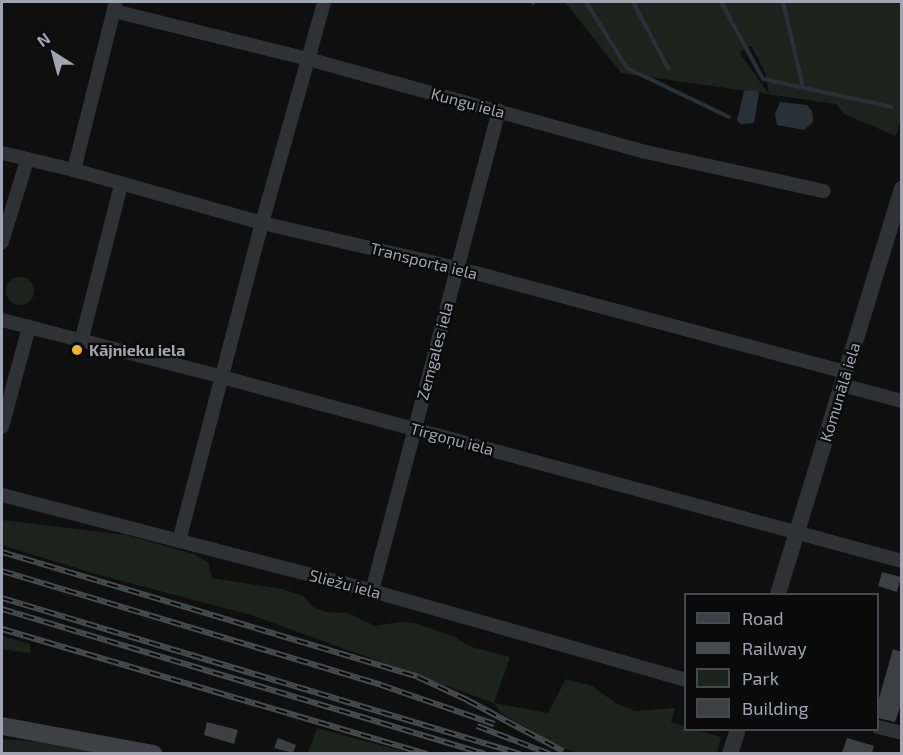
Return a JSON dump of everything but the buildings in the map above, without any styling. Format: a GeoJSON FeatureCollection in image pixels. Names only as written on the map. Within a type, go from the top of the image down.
{"type":"FeatureCollection","features":[{"type":"Feature","properties":{"kind":"main road"},"geometry":{"type":"LineString","coordinates":[[2,726],[153,753]]}},
{"type":"Feature","properties":{"kind":"street"},"geometry":{"type":"LineString","coordinates":[[179,541],[262,223],[324,2]]}},
{"type":"Feature","properties":{"kind":"street"},"geometry":{"type":"LineString","coordinates":[[74,170],[115,6]]}},
{"type":"Feature","properties":{"kind":"street","name":"Kungu iela"},"geometry":{"type":"LineString","coordinates":[[115,6],[646,152],[824,190]]}},
{"type":"Feature","properties":{"kind":"street","name":"Zemgales iela"},"geometry":{"type":"LineString","coordinates":[[372,591],[499,111]]}},
{"type":"Feature","properties":{"kind":"street","name":"Transporta iela"},"geometry":{"type":"LineString","coordinates":[[2,153],[74,170],[262,223],[457,268],[844,379],[902,401]]}},
{"type":"Feature","properties":{"kind":"street"},"geometry":{"type":"LineString","coordinates":[[2,242],[27,160]]}},
{"type":"Feature","properties":{"kind":"street"},"geometry":{"type":"LineString","coordinates":[[81,342],[121,185]]}},
{"type":"Feature","properties":{"kind":"street","name":"Komunālā iela"},"geometry":{"type":"LineString","coordinates":[[778,593],[902,189]]}},
{"type":"Feature","properties":{"kind":"street","name":"Tirgoņu iela"},"geometry":{"type":"LineString","coordinates":[[2,320],[222,377],[902,561]]}},
{"type":"Feature","properties":{"kind":"street"},"geometry":{"type":"LineString","coordinates":[[2,427],[29,327]]}},
{"type":"Feature","properties":{"kind":"street","name":"Sliežu iela"},"geometry":{"type":"LineString","coordinates":[[2,495],[372,591],[684,680]]}},
{"type":"Feature","properties":{"kind":"street"},"geometry":{"type":"LineString","coordinates":[[879,727],[902,733]]}},
{"type":"Feature","properties":{"kind":"street"},"geometry":{"type":"LineString","coordinates":[[730,753],[737,731]]}},
{"type":"Feature","properties":{"kind":"green space"},"geometry":{"type":"Polygon","coordinates":[[[565,2],[901,2],[902,115],[896,136],[844,114],[836,104],[621,73],[565,2]],[[751,46],[739,52],[769,94],[765,72],[751,46]]]}},
{"type":"Feature","properties":{"kind":"green space"},"geometry":{"type":"Polygon","coordinates":[[[20,277],[30,281],[34,291],[30,301],[20,305],[10,301],[6,291],[10,281],[20,277]]]}},
{"type":"Feature","properties":{"kind":"green space"},"geometry":{"type":"Polygon","coordinates":[[[2,520],[126,535],[193,554],[208,562],[212,578],[282,589],[303,596],[313,607],[326,612],[348,613],[375,626],[399,622],[415,623],[452,636],[472,647],[510,657],[494,703],[251,615],[99,575],[2,545],[2,520]]]}},
{"type":"Feature","properties":{"kind":"green space"},"geometry":{"type":"Polygon","coordinates":[[[2,636],[30,644],[30,653],[2,649],[2,636]]]}},
{"type":"Feature","properties":{"kind":"green space"},"geometry":{"type":"Polygon","coordinates":[[[566,679],[592,686],[614,702],[635,711],[675,708],[671,722],[684,726],[684,731],[700,731],[721,737],[717,753],[578,753],[554,744],[501,713],[494,703],[548,713],[566,679]]]}},
{"type":"Feature","properties":{"kind":"green space"},"geometry":{"type":"Polygon","coordinates":[[[317,728],[409,753],[308,753],[317,728]]]}},
{"type":"Feature","properties":{"kind":"green space"},"geometry":{"type":"Polygon","coordinates":[[[2,739],[75,745],[119,753],[2,753],[2,739]]]}},
{"type":"Feature","properties":{"kind":"shaded area"},"geometry":{"type":"Polygon","coordinates":[[[754,90],[759,93],[754,123],[741,124],[737,121],[744,91],[754,90]]]}},
{"type":"Feature","properties":{"kind":"shaded area"},"geometry":{"type":"Polygon","coordinates":[[[780,102],[807,105],[812,111],[813,122],[804,130],[777,125],[775,114],[780,102]]]}},
{"type":"Feature","properties":{"kind":"waterway"},"geometry":{"type":"LineString","coordinates":[[586,2],[627,68],[729,117]]}},
{"type":"Feature","properties":{"kind":"waterway"},"geometry":{"type":"LineString","coordinates":[[633,2],[668,68]]}},
{"type":"Feature","properties":{"kind":"waterway"},"geometry":{"type":"LineString","coordinates":[[721,2],[763,79],[891,107]]}},
{"type":"Feature","properties":{"kind":"waterway"},"geometry":{"type":"LineString","coordinates":[[783,2],[803,87]]}},
{"type":"Feature","properties":{"kind":"railway"},"geometry":{"type":"LineString","coordinates":[[2,552],[418,677],[563,751]]}},
{"type":"Feature","properties":{"kind":"railway"},"geometry":{"type":"LineString","coordinates":[[2,571],[381,685],[494,724]]}},
{"type":"Feature","properties":{"kind":"railway"},"geometry":{"type":"LineString","coordinates":[[2,598],[520,754]]}},
{"type":"Feature","properties":{"kind":"railway"},"geometry":{"type":"LineString","coordinates":[[2,609],[485,754]]}},
{"type":"Feature","properties":{"kind":"railway"},"geometry":{"type":"LineString","coordinates":[[2,629],[428,754]]}},
{"type":"Feature","properties":{"kind":"railway"},"geometry":{"type":"LineString","coordinates":[[477,726],[550,754]]}},
{"type":"Feature","properties":{"kind":"place","name":"Kājnieku iela"},"geometry":{"type":"Point","coordinates":[77,350]}}]}
